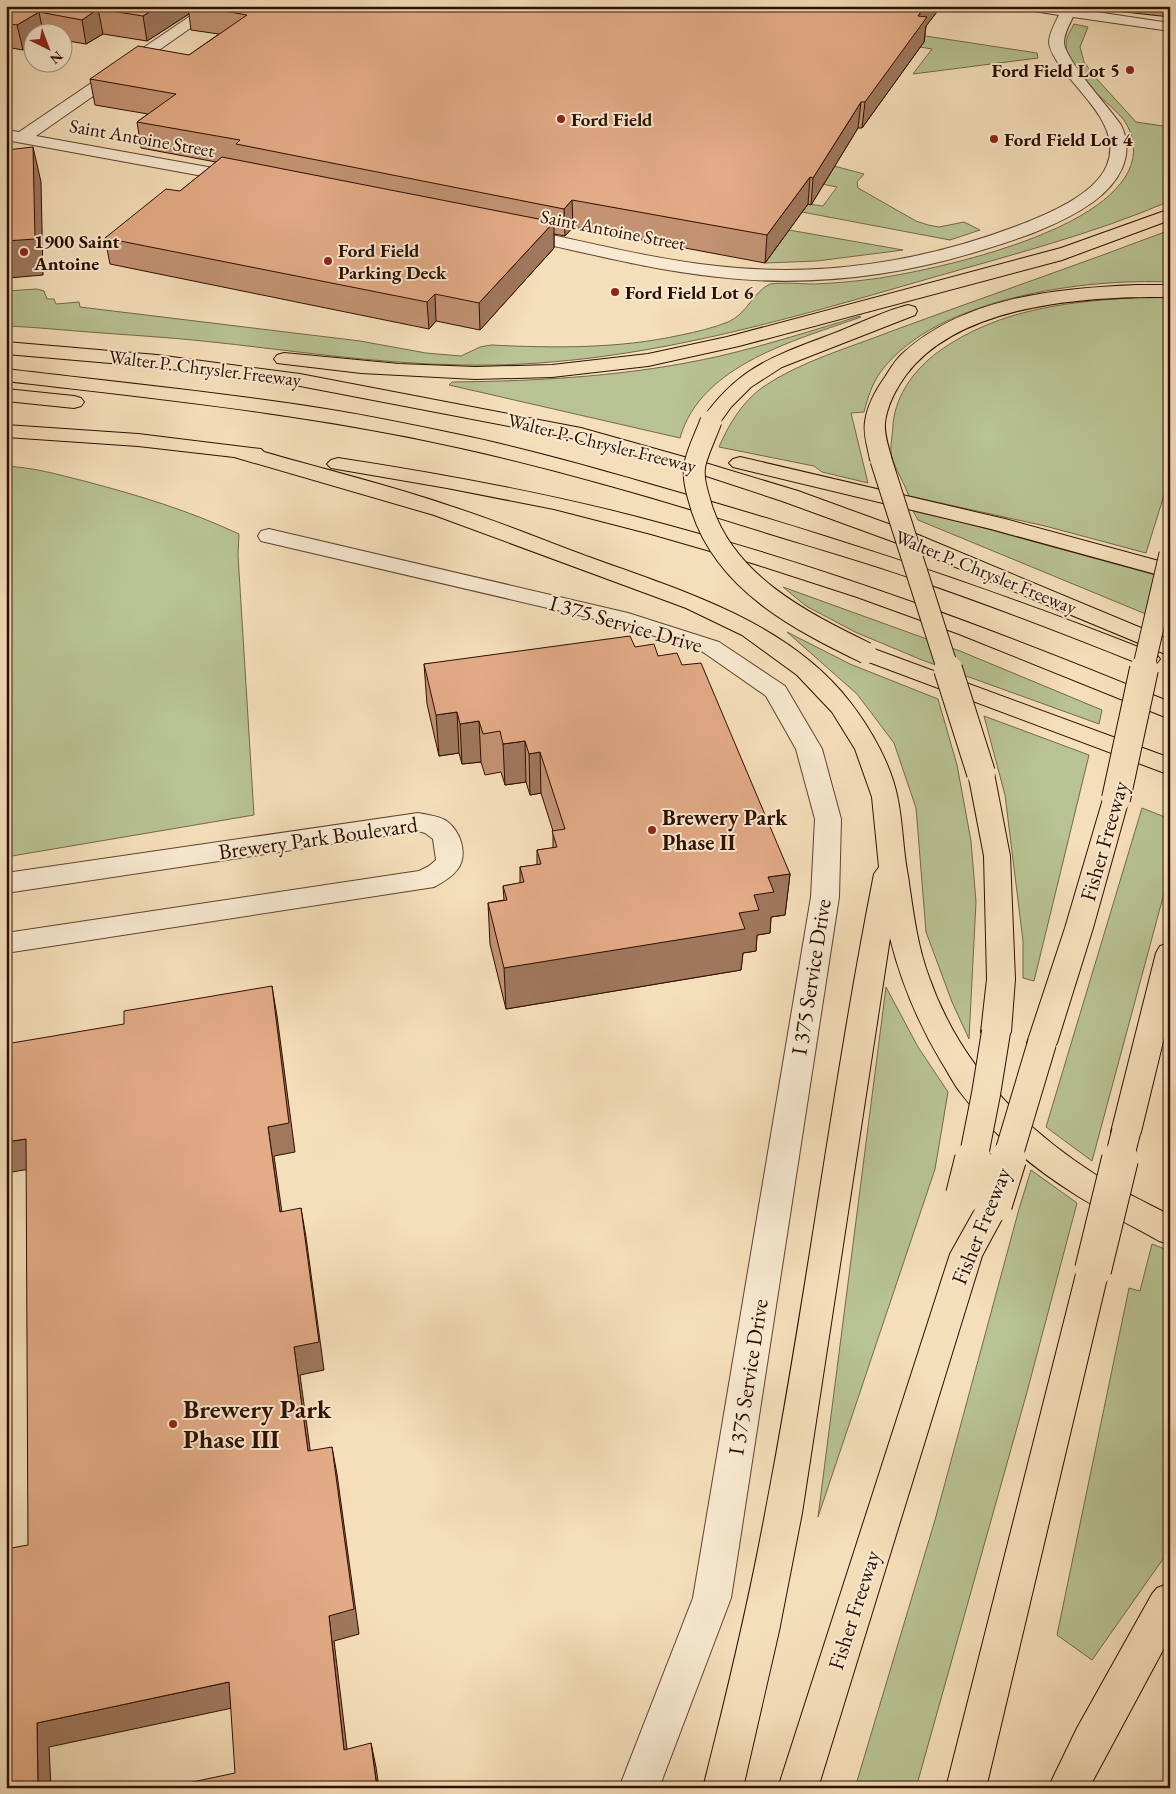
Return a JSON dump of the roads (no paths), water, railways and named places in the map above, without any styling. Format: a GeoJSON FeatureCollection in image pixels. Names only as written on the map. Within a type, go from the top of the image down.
{"type":"FeatureCollection","features":[{"type":"Feature","properties":{"kind":"highway"},"geometry":{"type":"LineString","coordinates":[[1170,214],[775,362],[744,383],[724,403],[711,421],[695,465],[696,489],[709,530],[736,568],[776,603],[814,628],[866,653],[1170,766]]}},
{"type":"Feature","properties":{"kind":"highway"},"geometry":{"type":"LineString","coordinates":[[11,349],[185,351],[384,371],[456,374],[509,374],[591,368],[657,358],[730,342],[1074,250]]}},
{"type":"Feature","properties":{"kind":"highway"},"geometry":{"type":"LineString","coordinates":[[979,1199],[980,1130],[996,1032],[1001,979],[997,856],[981,773],[882,460],[875,424],[885,390],[910,358],[940,335],[979,318],[1028,303],[1083,293],[1170,291]]}},
{"type":"Feature","properties":{"kind":"highway","name":"Walter P. Chrysler Freeway"},"geometry":{"type":"LineString","coordinates":[[11,349],[158,361],[300,380],[574,432],[695,466],[790,496],[863,522],[1170,649]]}},
{"type":"Feature","properties":{"kind":"highway"},"geometry":{"type":"LineString","coordinates":[[6,375],[343,432],[537,478],[782,564],[900,603],[1009,644],[1170,712]]}},
{"type":"Feature","properties":{"kind":"highway"},"geometry":{"type":"LineString","coordinates":[[6,395],[263,406],[356,420],[459,441],[574,469],[730,514],[919,573],[1063,625],[1170,667]]}},
{"type":"Feature","properties":{"kind":"highway"},"geometry":{"type":"LineString","coordinates":[[6,430],[128,439],[420,475],[497,490],[626,520],[782,564]]}},
{"type":"Feature","properties":{"kind":"highway"},"geometry":{"type":"LineString","coordinates":[[574,432],[688,450],[997,524],[1170,571]]}},
{"type":"Feature","properties":{"kind":"highway"},"geometry":{"type":"LineString","coordinates":[[236,451],[450,512],[694,603],[750,630],[806,670],[841,707],[856,727],[868,748],[885,798],[891,858],[904,938],[914,976],[924,1001],[970,1084],[1004,1121],[1043,1154],[1086,1185],[1170,1231]]}},
{"type":"Feature","properties":{"kind":"highway"},"geometry":{"type":"LineString","coordinates":[[1116,799],[1159,596],[1170,554]]}},
{"type":"Feature","properties":{"kind":"highway","name":"Fisher Freeway"},"geometry":{"type":"LineString","coordinates":[[798,1788],[966,1254],[979,1199],[1042,1043],[1079,928],[1116,799],[1170,636]]}},
{"type":"Feature","properties":{"kind":"highway"},"geometry":{"type":"LineString","coordinates":[[723,1788],[750,1684],[791,1474],[869,969],[891,858]]}},
{"type":"Feature","properties":{"kind":"highway"},"geometry":{"type":"LineString","coordinates":[[966,1788],[1170,953]]}},
{"type":"Feature","properties":{"kind":"highway"},"geometry":{"type":"LineString","coordinates":[[1068,1788],[1093,1736],[1170,1601]]}},
{"type":"Feature","properties":{"kind":"highway"},"geometry":{"type":"LineString","coordinates":[[1132,1670],[1170,1636]]}},
{"type":"Feature","properties":{"kind":"street"},"geometry":{"type":"LineString","coordinates":[[14,137],[215,6]]}},
{"type":"Feature","properties":{"kind":"street"},"geometry":{"type":"LineString","coordinates":[[1027,6],[1069,9],[1170,26]]}},
{"type":"Feature","properties":{"kind":"street","name":"Saint Antoine Street"},"geometry":{"type":"LineString","coordinates":[[505,230],[673,265],[718,272],[801,276],[890,267],[979,246],[1046,221],[1068,210],[1099,188],[1115,166],[1118,142],[1115,130],[1059,52],[1057,39],[1069,9]]}},
{"type":"Feature","properties":{"kind":"street","name":"Saint Antoine Street"},"geometry":{"type":"LineString","coordinates":[[14,137],[253,180]]}},
{"type":"Feature","properties":{"kind":"street","name":"I 375 Service Drive"},"geometry":{"type":"LineString","coordinates":[[269,536],[628,620],[711,647],[776,691],[809,750],[828,819],[825,897],[712,1598],[639,1788]]}},
{"type":"Feature","properties":{"kind":"street","name":"Brewery Park Boulevard"},"geometry":{"type":"LineString","coordinates":[[6,883],[418,822],[433,824],[443,831],[450,847],[449,863],[439,873],[424,880],[6,943]]}},
{"type":"Feature","properties":{"kind":"place","name":"Ford Field Lot 5"},"geometry":{"type":"Point","coordinates":[1130,70]}},
{"type":"Feature","properties":{"kind":"place","name":"Ford Field"},"geometry":{"type":"Point","coordinates":[561,119]}},
{"type":"Feature","properties":{"kind":"place","name":"Ford Field Lot 4"},"geometry":{"type":"Point","coordinates":[994,139]}},
{"type":"Feature","properties":{"kind":"place","name":"1900 Saint Antoine"},"geometry":{"type":"Point","coordinates":[24,252]}},
{"type":"Feature","properties":{"kind":"place","name":"Ford Field Parking Deck"},"geometry":{"type":"Point","coordinates":[328,261]}},
{"type":"Feature","properties":{"kind":"place","name":"Ford Field Lot 6"},"geometry":{"type":"Point","coordinates":[615,292]}},
{"type":"Feature","properties":{"kind":"place","name":"Brewery Park Phase II"},"geometry":{"type":"Point","coordinates":[652,830]}},
{"type":"Feature","properties":{"kind":"place","name":"Brewery Park Phase III"},"geometry":{"type":"Point","coordinates":[173,1424]}}]}
